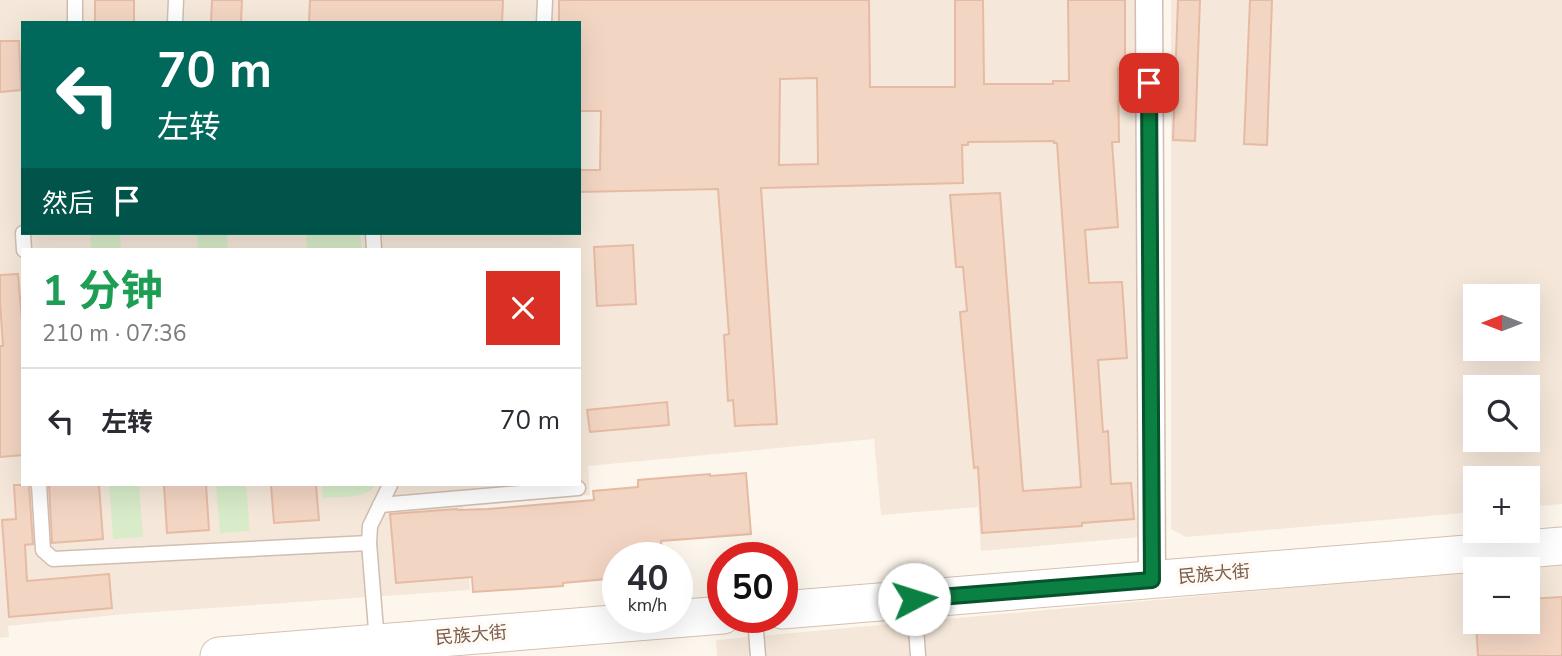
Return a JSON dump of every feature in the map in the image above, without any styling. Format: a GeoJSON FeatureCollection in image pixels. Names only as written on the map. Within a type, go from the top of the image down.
{"type":"FeatureCollection","features":[{"type":"Feature","properties":{"kind":"main road","name":"民族大街"},"geometry":{"type":"LineString","coordinates":[[798,609],[1562,546]]}},
{"type":"Feature","properties":{"kind":"main road","name":"民族大街"},"geometry":{"type":"LineString","coordinates":[[219,656],[378,643],[475,640],[707,617]]}},
{"type":"Feature","properties":{"kind":"street"},"geometry":{"type":"LineString","coordinates":[[1149,0],[1152,580]]}},
{"type":"Feature","properties":{"kind":"lane"},"geometry":{"type":"LineString","coordinates":[[75,0],[75,21]]}},
{"type":"Feature","properties":{"kind":"lane"},"geometry":{"type":"LineString","coordinates":[[175,21],[176,0]]}},
{"type":"Feature","properties":{"kind":"lane"},"geometry":{"type":"LineString","coordinates":[[544,21],[545,0]]}},
{"type":"Feature","properties":{"kind":"lane"},"geometry":{"type":"LineString","coordinates":[[39,486],[43,550],[53,559],[369,543]]}},
{"type":"Feature","properties":{"kind":"lane"},"geometry":{"type":"LineString","coordinates":[[378,643],[369,543],[370,526],[390,486]]}},
{"type":"Feature","properties":{"kind":"lane"},"geometry":{"type":"LineString","coordinates":[[380,505],[579,488]]}},
{"type":"Feature","properties":{"kind":"lane"},"geometry":{"type":"LineString","coordinates":[[914,599],[918,656]]}},
{"type":"Feature","properties":{"kind":"lane"},"geometry":{"type":"LineString","coordinates":[[756,633],[758,656]]}},
{"type":"Feature","properties":{"kind":"shaded area"},"geometry":{"type":"Polygon","coordinates":[[[0,0],[1138,0],[1140,537],[981,551],[978,507],[881,515],[874,439],[588,466],[590,495],[463,507],[470,590],[125,614],[8,626],[9,637],[0,638],[0,0]]]}},
{"type":"Feature","properties":{"kind":"shaded area"},"geometry":{"type":"Polygon","coordinates":[[[1171,0],[1562,0],[1562,504],[1540,506],[1540,466],[1463,466],[1463,513],[1186,537],[1171,529],[1171,0]]]}},
{"type":"Feature","properties":{"kind":"shaded area"},"geometry":{"type":"Polygon","coordinates":[[[1562,563],[1562,656],[717,656],[716,640],[1463,572],[1463,634],[1540,634],[1540,565],[1562,563]]]}},
{"type":"Feature","properties":{"kind":"green space"},"geometry":{"type":"Polygon","coordinates":[[[90,235],[120,235],[121,248],[91,248],[90,235]]]}},
{"type":"Feature","properties":{"kind":"green space"},"geometry":{"type":"Polygon","coordinates":[[[197,235],[227,235],[228,248],[198,248],[197,235]]]}},
{"type":"Feature","properties":{"kind":"green space"},"geometry":{"type":"Polygon","coordinates":[[[306,235],[360,235],[362,248],[307,248],[306,235]]]}},
{"type":"Feature","properties":{"kind":"green space"},"geometry":{"type":"Polygon","coordinates":[[[109,486],[139,486],[143,537],[113,539],[109,486]]]}},
{"type":"Feature","properties":{"kind":"green space"},"geometry":{"type":"Polygon","coordinates":[[[216,486],[246,486],[250,531],[220,533],[216,486]]]}},
{"type":"Feature","properties":{"kind":"green space"},"geometry":{"type":"Polygon","coordinates":[[[322,486],[374,486],[359,495],[323,498],[322,486]]]}},
{"type":"Feature","properties":{"kind":"building"},"geometry":{"type":"Polygon","coordinates":[[[95,0],[134,0],[134,21],[95,21],[95,0]]]}},
{"type":"Feature","properties":{"kind":"building"},"geometry":{"type":"Polygon","coordinates":[[[212,0],[242,0],[241,21],[211,21],[212,0]]]}},
{"type":"Feature","properties":{"kind":"building"},"geometry":{"type":"Polygon","coordinates":[[[310,0],[503,0],[502,21],[309,21],[310,0]]]}},
{"type":"Feature","properties":{"kind":"building"},"geometry":{"type":"Polygon","coordinates":[[[559,0],[869,0],[870,87],[955,87],[955,0],[983,0],[984,84],[1053,84],[1053,81],[1069,81],[1068,0],[1125,0],[1125,68],[1118,68],[1119,142],[1112,142],[1118,227],[1085,230],[1089,283],[1122,282],[1127,358],[1098,360],[1103,432],[1108,431],[1111,484],[1131,483],[1134,519],[1082,523],[1082,526],[982,533],[978,467],[974,468],[960,312],[967,311],[963,267],[956,267],[950,195],[1000,193],[1023,491],[1081,487],[1057,143],[968,142],[968,145],[962,145],[963,183],[761,188],[777,424],[735,426],[733,400],[728,401],[724,335],[729,334],[718,189],[581,192],[581,170],[600,170],[601,111],[581,111],[581,21],[559,21],[559,0]],[[817,78],[780,79],[779,165],[818,164],[817,78]]]}},
{"type":"Feature","properties":{"kind":"building"},"geometry":{"type":"Polygon","coordinates":[[[1178,0],[1200,0],[1195,141],[1173,140],[1178,0]]]}},
{"type":"Feature","properties":{"kind":"building"},"geometry":{"type":"Polygon","coordinates":[[[1250,0],[1272,0],[1267,145],[1244,144],[1250,0]]]}},
{"type":"Feature","properties":{"kind":"building"},"geometry":{"type":"Polygon","coordinates":[[[0,41],[19,41],[21,90],[0,92],[0,41]]]}},
{"type":"Feature","properties":{"kind":"building"},"geometry":{"type":"Polygon","coordinates":[[[633,245],[636,304],[597,306],[594,247],[633,245]]]}},
{"type":"Feature","properties":{"kind":"building"},"geometry":{"type":"Polygon","coordinates":[[[18,274],[21,310],[21,455],[0,457],[0,346],[3,346],[0,275],[18,274]]]}},
{"type":"Feature","properties":{"kind":"building"},"geometry":{"type":"Polygon","coordinates":[[[667,402],[669,425],[590,432],[587,410],[667,402]]]}},
{"type":"Feature","properties":{"kind":"building"},"geometry":{"type":"Polygon","coordinates":[[[746,473],[751,534],[661,542],[602,542],[602,579],[563,583],[563,586],[473,592],[472,577],[396,583],[390,514],[594,500],[593,491],[638,487],[638,480],[746,473]]]}},
{"type":"Feature","properties":{"kind":"building"},"geometry":{"type":"Polygon","coordinates":[[[14,485],[29,486],[33,544],[25,545],[27,581],[109,574],[112,608],[9,617],[2,520],[16,519],[14,485]]]}},
{"type":"Feature","properties":{"kind":"building"},"geometry":{"type":"Polygon","coordinates":[[[49,486],[99,486],[103,539],[52,543],[49,486]]]}},
{"type":"Feature","properties":{"kind":"building"},"geometry":{"type":"Polygon","coordinates":[[[164,486],[206,486],[209,530],[167,533],[164,486]]]}},
{"type":"Feature","properties":{"kind":"building"},"geometry":{"type":"Polygon","coordinates":[[[271,486],[316,486],[319,520],[274,523],[271,486]]]}},
{"type":"Feature","properties":{"kind":"building"},"geometry":{"type":"Polygon","coordinates":[[[1562,597],[1562,656],[1478,656],[1477,634],[1540,634],[1540,598],[1562,597]]]}},
{"type":"Feature","properties":{"kind":"route"},"geometry":{"type":"LineString","coordinates":[[914,599],[1152,580],[1149,83]]}}]}
